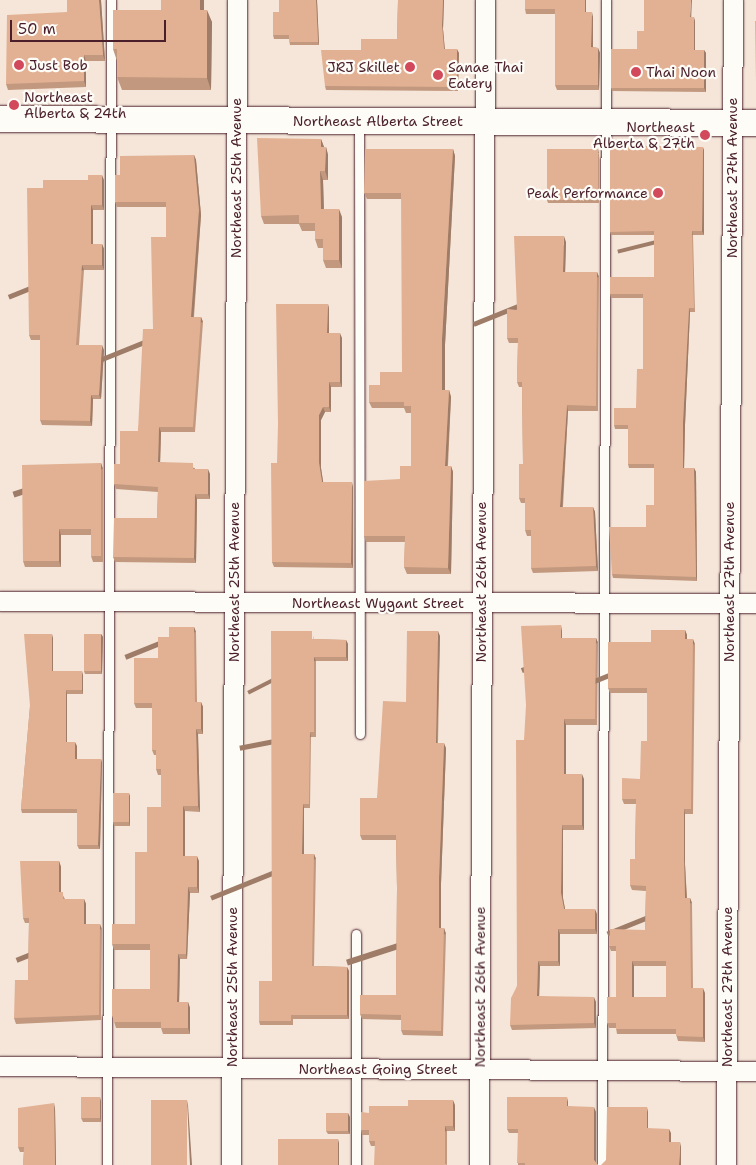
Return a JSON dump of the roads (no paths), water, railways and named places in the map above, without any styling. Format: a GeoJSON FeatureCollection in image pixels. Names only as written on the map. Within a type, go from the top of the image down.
{"type":"FeatureCollection","features":[{"type":"Feature","properties":{"kind":"street","name":"Northeast 25th Avenue"},"geometry":{"type":"LineString","coordinates":[[231,1165],[238,0]]}},
{"type":"Feature","properties":{"kind":"street","name":"Northeast 26th Avenue"},"geometry":{"type":"LineString","coordinates":[[479,1165],[485,0]]}},
{"type":"Feature","properties":{"kind":"street","name":"Northeast 27th Avenue"},"geometry":{"type":"LineString","coordinates":[[726,1165],[729,603],[744,123],[733,0]]}},
{"type":"Feature","properties":{"kind":"street","name":"Northeast Alberta Street"},"geometry":{"type":"LineString","coordinates":[[0,119],[744,123]]}},
{"type":"Feature","properties":{"kind":"street","name":"Northeast Wygant Street"},"geometry":{"type":"LineString","coordinates":[[0,600],[756,603]]}},
{"type":"Feature","properties":{"kind":"street","name":"Northeast Going Street"},"geometry":{"type":"LineString","coordinates":[[0,1066],[756,1071]]}},
{"type":"Feature","properties":{"kind":"lane"},"geometry":{"type":"LineString","coordinates":[[107,1165],[111,601],[112,0]]}},
{"type":"Feature","properties":{"kind":"lane"},"geometry":{"type":"LineString","coordinates":[[602,1165],[606,603],[606,0]]}},
{"type":"Feature","properties":{"kind":"lane"},"geometry":{"type":"LineString","coordinates":[[359,121],[362,602],[360,734]]}},
{"type":"Feature","properties":{"kind":"lane"},"geometry":{"type":"LineString","coordinates":[[356,934],[356,1165]]}},
{"type":"Feature","properties":{"kind":"place","name":"Just Bob"},"geometry":{"type":"Point","coordinates":[19,65]}},
{"type":"Feature","properties":{"kind":"place","name":"JRJ Skillet"},"geometry":{"type":"Point","coordinates":[410,67]}},
{"type":"Feature","properties":{"kind":"place","name":"Thai Noon"},"geometry":{"type":"Point","coordinates":[636,72]}},
{"type":"Feature","properties":{"kind":"place","name":"Sanae Thai Eatery"},"geometry":{"type":"Point","coordinates":[438,75]}},
{"type":"Feature","properties":{"kind":"place","name":"Northeast Alberta & 24th"},"geometry":{"type":"Point","coordinates":[14,105]}},
{"type":"Feature","properties":{"kind":"place","name":"Northeast Alberta & 27th"},"geometry":{"type":"Point","coordinates":[705,135]}},
{"type":"Feature","properties":{"kind":"place","name":"Peak Performance"},"geometry":{"type":"Point","coordinates":[658,193]}}]}
